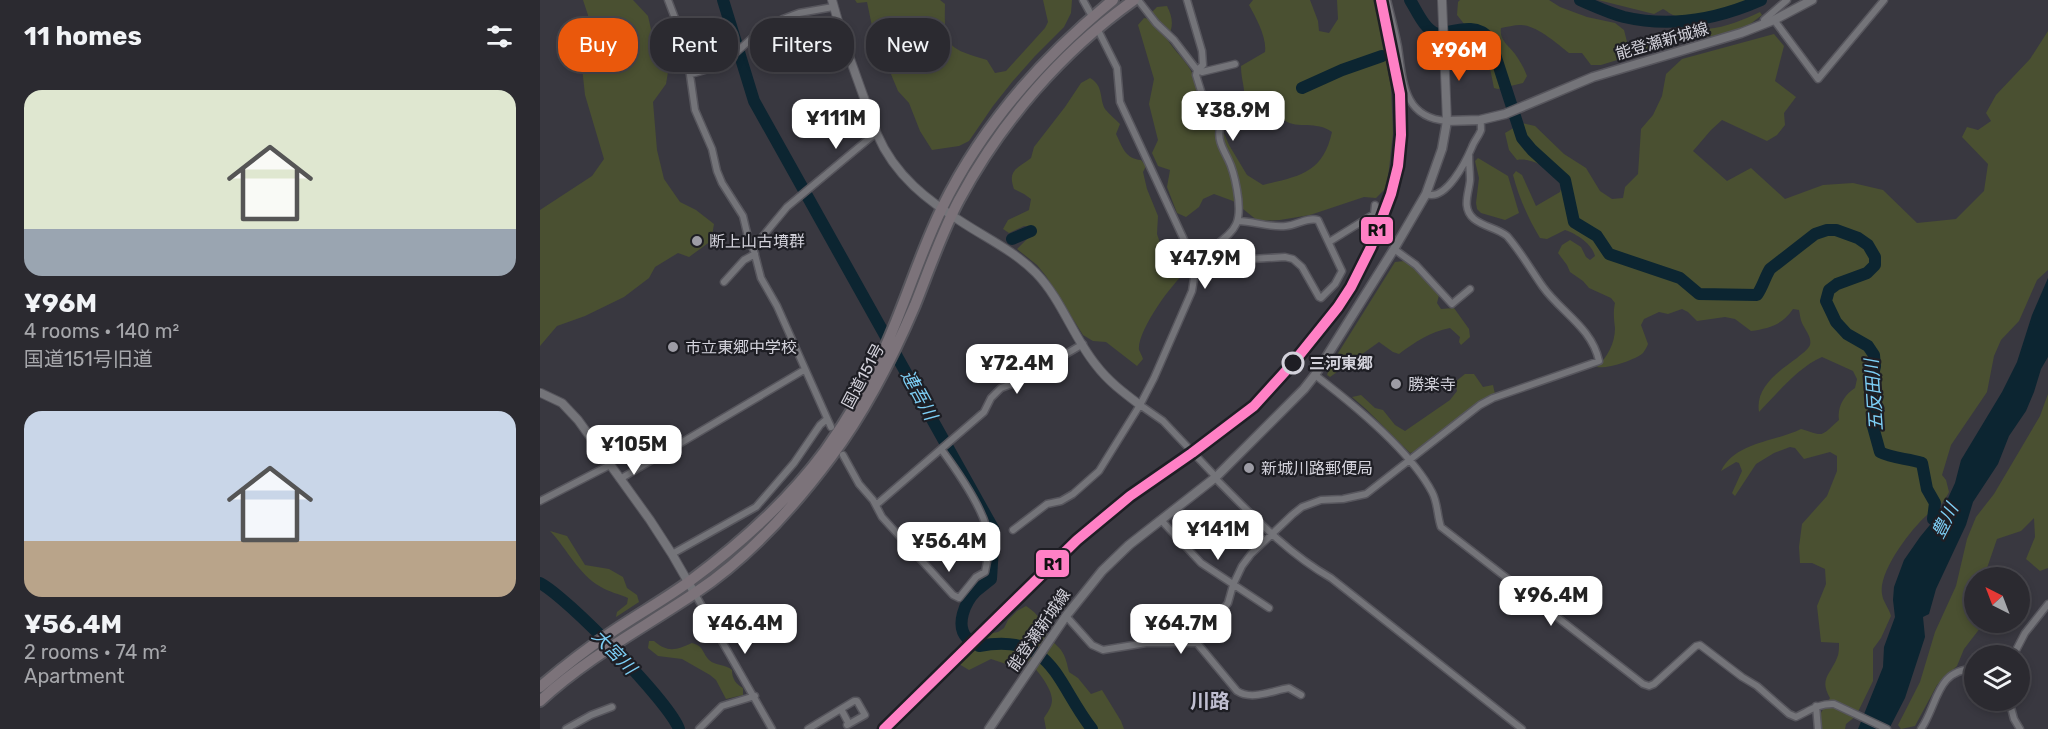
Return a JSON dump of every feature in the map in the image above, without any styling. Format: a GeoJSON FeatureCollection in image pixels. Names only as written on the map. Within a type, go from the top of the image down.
{"type":"FeatureCollection","features":[{"type":"Feature","properties":{"kind":"highway","name":"国道151号"},"geometry":{"type":"LineString","coordinates":[[540,700],[596,650],[609,634],[688,582],[758,525],[803,478],[823,453],[901,337],[966,166],[1007,105],[1043,64],[1113,0]]}},
{"type":"Feature","properties":{"kind":"highway","name":"国道151号"},"geometry":{"type":"LineString","coordinates":[[540,687],[596,650],[618,643],[695,594],[764,536],[795,502],[848,434],[887,355],[894,327],[947,212],[1016,113],[1065,58],[1097,28],[1136,0]]}},
{"type":"Feature","properties":{"kind":"main road","name":"能登瀬新城線"},"geometry":{"type":"LineString","coordinates":[[1480,120],[1505,114],[1593,77],[1742,33],[1774,20],[1812,0]]}},
{"type":"Feature","properties":{"kind":"main road"},"geometry":{"type":"LineString","coordinates":[[1447,121],[1480,120]]}},
{"type":"Feature","properties":{"kind":"main road","name":"能登瀬新城線"},"geometry":{"type":"LineString","coordinates":[[989,729],[1089,586],[1113,560],[1216,477],[1315,375],[1426,194],[1442,148],[1447,121]]}},
{"type":"Feature","properties":{"kind":"street"},"geometry":{"type":"LineString","coordinates":[[668,0],[686,47],[695,110],[712,149],[722,183],[743,216],[761,278],[777,306],[831,426]]}},
{"type":"Feature","properties":{"kind":"street"},"geometry":{"type":"LineString","coordinates":[[1013,530],[1047,504],[1061,501],[1073,494],[1099,471],[1140,405],[1168,350],[1192,291],[1194,279],[1194,262],[1119,102],[1117,68],[1083,0]]}},
{"type":"Feature","properties":{"kind":"street"},"geometry":{"type":"LineString","coordinates":[[1136,0],[1174,40],[1197,70],[1202,72],[1235,64]]}},
{"type":"Feature","properties":{"kind":"street"},"geometry":{"type":"LineString","coordinates":[[1187,0],[1202,51],[1203,65],[1197,70],[1196,75],[1209,115],[1220,128],[1218,136],[1234,172],[1240,208],[1238,221],[1232,230],[1194,262]]}},
{"type":"Feature","properties":{"kind":"street"},"geometry":{"type":"LineString","coordinates":[[1387,0],[1407,97],[1427,118],[1447,121],[1442,0]]}},
{"type":"Feature","properties":{"kind":"street"},"geometry":{"type":"LineString","coordinates":[[1765,24],[1764,20],[1787,0]]}},
{"type":"Feature","properties":{"kind":"street"},"geometry":{"type":"LineString","coordinates":[[1774,20],[1818,79],[1884,0]]}},
{"type":"Feature","properties":{"kind":"street"},"geometry":{"type":"LineString","coordinates":[[691,74],[722,65],[761,30],[783,19],[833,4],[882,146],[900,172],[920,193],[1015,254],[1037,274],[1053,294],[1095,364],[1108,379],[1163,421],[1271,534],[1522,729]]}},
{"type":"Feature","properties":{"kind":"street"},"geometry":{"type":"LineString","coordinates":[[1426,194],[1437,195],[1456,177],[1480,132],[1480,120]]}},
{"type":"Feature","properties":{"kind":"street"},"geometry":{"type":"LineString","coordinates":[[752,245],[801,194],[878,134]]}},
{"type":"Feature","properties":{"kind":"street"},"geometry":{"type":"LineString","coordinates":[[1197,643],[1228,603],[1242,566],[1271,534],[1302,507],[1322,500],[1343,499],[1366,494],[1492,398],[1599,362],[1594,349],[1571,314],[1544,287],[1507,236],[1500,230],[1474,220],[1470,215],[1466,208],[1470,182],[1469,156]]}},
{"type":"Feature","properties":{"kind":"street"},"geometry":{"type":"LineString","coordinates":[[1329,242],[1374,214],[1375,205]]}},
{"type":"Feature","properties":{"kind":"street"},"geometry":{"type":"LineString","coordinates":[[1202,257],[1227,248],[1251,259],[1285,257],[1293,259],[1302,267],[1321,298],[1335,284],[1342,272],[1318,220],[1274,227],[1238,221]]}},
{"type":"Feature","properties":{"kind":"street"},"geometry":{"type":"LineString","coordinates":[[1394,249],[1416,265],[1452,304],[1470,289]]}},
{"type":"Feature","properties":{"kind":"street"},"geometry":{"type":"LineString","coordinates":[[724,282],[744,260],[755,254]]}},
{"type":"Feature","properties":{"kind":"street"},"geometry":{"type":"LineString","coordinates":[[876,505],[984,412],[991,398],[1001,388],[1020,381],[1083,344]]}},
{"type":"Feature","properties":{"kind":"street"},"geometry":{"type":"LineString","coordinates":[[620,479],[804,370]]}},
{"type":"Feature","properties":{"kind":"street"},"geometry":{"type":"LineString","coordinates":[[1315,375],[1338,392],[1381,431],[1410,462],[1433,494],[1441,527],[1643,684],[1649,686],[1654,684],[1696,646],[1700,645],[1757,686],[1789,714],[1796,717],[1816,706],[1825,703],[1834,704],[1887,729]]}},
{"type":"Feature","properties":{"kind":"street"},"geometry":{"type":"LineString","coordinates":[[540,393],[554,398],[570,410],[672,554],[772,729]]}},
{"type":"Feature","properties":{"kind":"street"},"geometry":{"type":"LineString","coordinates":[[672,554],[760,503],[827,419]]}},
{"type":"Feature","properties":{"kind":"street"},"geometry":{"type":"LineString","coordinates":[[843,455],[882,518],[953,595],[959,598],[976,577],[985,572],[988,534],[986,524],[976,505],[942,448]]}},
{"type":"Feature","properties":{"kind":"street"},"geometry":{"type":"LineString","coordinates":[[540,501],[610,465]]}},
{"type":"Feature","properties":{"kind":"street"},"geometry":{"type":"LineString","coordinates":[[1161,520],[1201,563],[1269,608]]}},
{"type":"Feature","properties":{"kind":"street"},"geometry":{"type":"LineString","coordinates":[[2019,645],[2025,633],[2048,604]]}},
{"type":"Feature","properties":{"kind":"street"},"geometry":{"type":"LineString","coordinates":[[1066,616],[1096,648],[1103,650],[1146,643],[1197,643],[1242,694],[1265,694],[1289,688],[1301,695]]}},
{"type":"Feature","properties":{"kind":"street"},"geometry":{"type":"LineString","coordinates":[[1921,729],[1940,688],[1957,672],[1964,671]]}},
{"type":"Feature","properties":{"kind":"street"},"geometry":{"type":"LineString","coordinates":[[699,729],[722,706],[754,696]]}},
{"type":"Feature","properties":{"kind":"street"},"geometry":{"type":"LineString","coordinates":[[808,729],[854,701],[857,701],[864,715],[848,724],[841,709]]}},
{"type":"Feature","properties":{"kind":"street"},"geometry":{"type":"LineString","coordinates":[[1816,706],[1818,729]]}},
{"type":"Feature","properties":{"kind":"street"},"geometry":{"type":"LineString","coordinates":[[566,729],[591,715],[612,707]]}},
{"type":"Feature","properties":{"kind":"street"},"geometry":{"type":"LineString","coordinates":[[2012,711],[2020,729]]}},
{"type":"Feature","properties":{"kind":"green space"},"geometry":{"type":"Polygon","coordinates":[[[583,0],[633,0],[648,16],[650,72],[668,72],[666,84],[653,102],[657,150],[664,179],[680,202],[696,210],[714,224],[711,241],[689,257],[678,253],[655,267],[649,278],[624,297],[585,316],[557,326],[540,346],[540,210],[592,176],[604,159],[585,95],[583,72],[638,72],[638,18],[588,18],[583,0]]]}},
{"type":"Feature","properties":{"kind":"green space"},"geometry":{"type":"Polygon","coordinates":[[[855,0],[940,0],[945,4],[945,18],[870,18],[867,2],[857,3],[855,0]]]}},
{"type":"Feature","properties":{"kind":"green space"},"geometry":{"type":"Polygon","coordinates":[[[1043,0],[1072,0],[1071,13],[1064,27],[1012,82],[969,141],[959,146],[932,150],[920,131],[909,103],[898,91],[890,72],[950,72],[950,43],[963,52],[987,60],[995,73],[1006,71],[1045,28],[1048,22],[1043,0]]]}},
{"type":"Feature","properties":{"kind":"green space"},"geometry":{"type":"Polygon","coordinates":[[[1253,0],[1310,0],[1318,21],[1319,31],[1329,33],[1338,19],[1337,0],[1375,0],[1391,88],[1393,133],[1387,187],[1376,198],[1364,197],[1310,215],[1258,221],[1233,201],[1214,194],[1203,199],[1199,207],[1186,217],[1177,213],[1167,187],[1170,170],[1158,166],[1152,153],[1158,140],[1149,104],[1154,79],[1138,25],[1144,18],[1150,19],[1157,7],[1167,6],[1169,10],[1172,26],[1167,39],[1190,69],[1201,111],[1212,125],[1223,131],[1247,175],[1263,185],[1288,179],[1316,164],[1328,146],[1332,132],[1320,126],[1289,123],[1271,105],[1259,104],[1234,115],[1233,111],[1244,97],[1241,66],[1265,52],[1263,34],[1249,5],[1253,0]]]}},
{"type":"Feature","properties":{"kind":"green space"},"geometry":{"type":"Polygon","coordinates":[[[1460,0],[1549,0],[1560,7],[1587,17],[1615,23],[1624,30],[1628,46],[1635,47],[1644,46],[1660,36],[1671,33],[1714,28],[1735,23],[1760,12],[1762,15],[1749,25],[1725,35],[1699,37],[1654,47],[1601,65],[1591,65],[1582,53],[1569,53],[1546,35],[1532,28],[1520,25],[1501,28],[1503,39],[1517,57],[1527,76],[1523,83],[1498,89],[1494,88],[1489,64],[1483,50],[1466,32],[1465,25],[1457,15],[1460,0]]]}},
{"type":"Feature","properties":{"kind":"green space"},"geometry":{"type":"Polygon","coordinates":[[[1598,0],[1752,0],[1694,17],[1684,17],[1663,9],[1654,14],[1598,0]]]}},
{"type":"Feature","properties":{"kind":"green space"},"geometry":{"type":"Polygon","coordinates":[[[2048,31],[2048,270],[2037,280],[2019,321],[2001,340],[1994,356],[1987,392],[1951,445],[1942,475],[1949,492],[1941,504],[1920,522],[1905,540],[1885,574],[1882,594],[1891,616],[1873,649],[1873,681],[1856,716],[1846,724],[1845,729],[1820,729],[1819,716],[1830,698],[1825,686],[1826,681],[1838,656],[1839,643],[1821,642],[1817,606],[1826,584],[1825,569],[1812,563],[1800,563],[1799,547],[1802,524],[1827,496],[1837,471],[1837,456],[1830,452],[1804,459],[1795,448],[1790,447],[1774,453],[1756,464],[1735,496],[1732,493],[1742,471],[1739,463],[1736,462],[1721,471],[1727,461],[1746,448],[1801,429],[1818,434],[1825,433],[1839,420],[1842,402],[1855,388],[1857,379],[1853,371],[1822,357],[1796,374],[1759,412],[1761,395],[1770,380],[1810,345],[1799,310],[1793,309],[1775,325],[1751,331],[1735,319],[1725,317],[1697,321],[1682,309],[1668,314],[1659,312],[1644,319],[1641,325],[1648,344],[1643,353],[1608,367],[1597,367],[1607,354],[1614,339],[1615,303],[1611,298],[1589,288],[1570,272],[1558,253],[1562,245],[1570,240],[1581,247],[1590,260],[1595,256],[1591,247],[1583,240],[1565,230],[1547,239],[1540,238],[1524,208],[1513,175],[1516,171],[1522,175],[1536,206],[1560,192],[1562,186],[1543,166],[1530,161],[1517,160],[1509,150],[1505,133],[1522,123],[1535,126],[1564,154],[1586,168],[1600,191],[1612,199],[1623,198],[1625,187],[1638,174],[1641,129],[1653,115],[1662,96],[1666,74],[1682,59],[1774,34],[1784,46],[1775,81],[1796,97],[1784,113],[1785,125],[1777,135],[1767,141],[1722,120],[1693,151],[1727,181],[1751,168],[1785,199],[1823,185],[1853,183],[1883,190],[1917,223],[1956,219],[1984,191],[1988,164],[1962,137],[1967,127],[1978,130],[1991,121],[1986,113],[1996,95],[2030,59],[2048,31]]]}},
{"type":"Feature","properties":{"kind":"green space"},"geometry":{"type":"Polygon","coordinates":[[[1090,78],[1099,88],[1105,109],[1120,124],[1116,134],[1125,151],[1131,157],[1141,160],[1146,166],[1143,172],[1158,216],[1157,234],[1165,258],[1182,263],[1186,272],[1164,297],[1149,320],[1140,342],[1139,350],[1143,359],[1137,366],[1106,342],[1093,341],[1083,335],[1046,276],[1037,265],[1017,249],[1030,236],[1032,227],[1024,226],[1009,233],[1003,229],[1008,220],[1029,210],[1031,199],[1014,189],[1013,173],[1031,158],[1034,147],[1081,83],[1090,78]]]}},
{"type":"Feature","properties":{"kind":"green space"},"geometry":{"type":"Polygon","coordinates":[[[1478,158],[1508,176],[1519,213],[1505,220],[1481,213],[1477,209],[1479,178],[1475,161],[1478,158]]]}},
{"type":"Feature","properties":{"kind":"green space"},"geometry":{"type":"Polygon","coordinates":[[[1404,261],[1420,271],[1439,295],[1437,303],[1441,309],[1454,308],[1469,329],[1470,337],[1461,345],[1460,337],[1450,328],[1423,338],[1399,354],[1379,342],[1330,377],[1327,375],[1330,366],[1395,262],[1404,261]]]}},
{"type":"Feature","properties":{"kind":"green space"},"geometry":{"type":"Polygon","coordinates":[[[1465,374],[1474,374],[1483,387],[1493,385],[1495,394],[1480,402],[1410,453],[1352,397],[1361,395],[1375,408],[1383,410],[1395,425],[1405,431],[1450,400],[1457,391],[1455,382],[1465,374]]]}},
{"type":"Feature","properties":{"kind":"green space"},"geometry":{"type":"Polygon","coordinates":[[[2048,394],[2048,568],[2040,571],[2026,559],[2035,537],[2034,518],[2021,531],[1997,539],[1987,567],[1964,567],[1964,633],[1976,633],[1967,645],[1964,645],[1957,666],[1937,685],[1915,726],[1901,729],[1898,725],[1920,682],[1935,632],[1956,586],[1967,539],[1976,517],[1994,494],[2040,416],[2048,394]]]}},
{"type":"Feature","properties":{"kind":"green space"},"geometry":{"type":"Polygon","coordinates":[[[550,531],[567,536],[585,565],[609,569],[623,577],[627,588],[637,595],[639,602],[616,617],[617,612],[627,604],[628,598],[593,582],[550,531]]]}},
{"type":"Feature","properties":{"kind":"green space"},"geometry":{"type":"Polygon","coordinates":[[[1026,606],[1037,615],[1047,635],[1061,650],[1069,672],[1078,678],[1091,694],[1102,690],[1124,729],[1046,729],[1044,718],[1051,705],[1051,695],[1043,678],[1027,660],[1015,667],[991,659],[969,670],[959,664],[988,634],[1004,628],[1017,611],[1026,606]]]}},
{"type":"Feature","properties":{"kind":"green space"},"geometry":{"type":"Polygon","coordinates":[[[649,641],[654,641],[668,649],[677,649],[692,643],[699,646],[709,660],[732,670],[735,681],[743,688],[743,695],[726,699],[716,680],[710,675],[682,659],[658,656],[648,648],[649,641]]]}},
{"type":"Feature","properties":{"kind":"water","name":"豊川"},"geometry":{"type":"Polygon","coordinates":[[[2048,278],[2048,357],[2041,369],[2026,411],[2009,436],[1998,464],[1973,502],[1966,525],[1936,589],[1929,614],[1923,617],[1925,637],[1905,698],[1889,729],[1858,729],[1883,667],[1884,647],[1895,617],[1894,587],[1904,560],[1943,509],[1955,483],[1961,460],[2002,392],[2017,362],[2032,315],[2048,278]]]}},
{"type":"Feature","properties":{"kind":"waterway","name":"連吾川"},"geometry":{"type":"LineString","coordinates":[[723,0],[754,101],[994,530],[991,579],[968,601],[962,620],[963,633],[979,646],[1004,644],[1023,647],[1038,654],[1050,665],[1092,729]]}},
{"type":"Feature","properties":{"kind":"waterway","name":"五反田川"},"geometry":{"type":"LineString","coordinates":[[1410,0],[1432,32],[1437,34],[1472,29],[1490,39],[1522,138],[1565,180],[1574,222],[1597,236],[1609,254],[1680,278],[1699,294],[1757,295],[1770,269],[1815,234],[1836,230],[1858,238],[1868,245],[1875,257],[1875,265],[1867,273],[1837,284],[1829,290],[1826,301],[1836,322],[1847,334],[1868,346],[1874,355],[1875,366],[1870,389],[1874,409],[1872,423],[1880,452],[1922,463],[1927,489],[1935,503],[1933,519],[1944,528]]}},
{"type":"Feature","properties":{"kind":"waterway"},"geometry":{"type":"LineString","coordinates":[[1580,0],[1624,17],[1659,22],[1711,17],[1761,0]]}},
{"type":"Feature","properties":{"kind":"waterway"},"geometry":{"type":"LineString","coordinates":[[1302,88],[1342,70],[1382,56]]}},
{"type":"Feature","properties":{"kind":"waterway"},"geometry":{"type":"LineString","coordinates":[[1012,239],[1031,231]]}},
{"type":"Feature","properties":{"kind":"waterway","name":"大宮川"},"geometry":{"type":"LineString","coordinates":[[540,583],[571,608],[616,651],[657,697],[679,729]]}},
{"type":"Feature","properties":{"kind":"transit line","name":"R1"},"geometry":{"type":"LineString","coordinates":[[884,729],[1077,540],[1130,496],[1254,406],[1293,363],[1338,307],[1371,247],[1391,194],[1398,166],[1401,135],[1400,94],[1381,0]]}},
{"type":"Feature","properties":{"kind":"place","name":"断上山古墳群"},"geometry":{"type":"Point","coordinates":[697,241]}},
{"type":"Feature","properties":{"kind":"place","name":"市立東郷中学校"},"geometry":{"type":"Point","coordinates":[673,347]}},
{"type":"Feature","properties":{"kind":"place","name":"三河東郷"},"geometry":{"type":"Point","coordinates":[1293,363]}},
{"type":"Feature","properties":{"kind":"place","name":"勝楽寺"},"geometry":{"type":"Point","coordinates":[1396,384]}},
{"type":"Feature","properties":{"kind":"place","name":"新城川路郵便局"},"geometry":{"type":"Point","coordinates":[1249,468]}},
{"type":"Feature","properties":{"kind":"district","name":"川路"},"geometry":{"type":"Point","coordinates":[1210,701]}}]}
